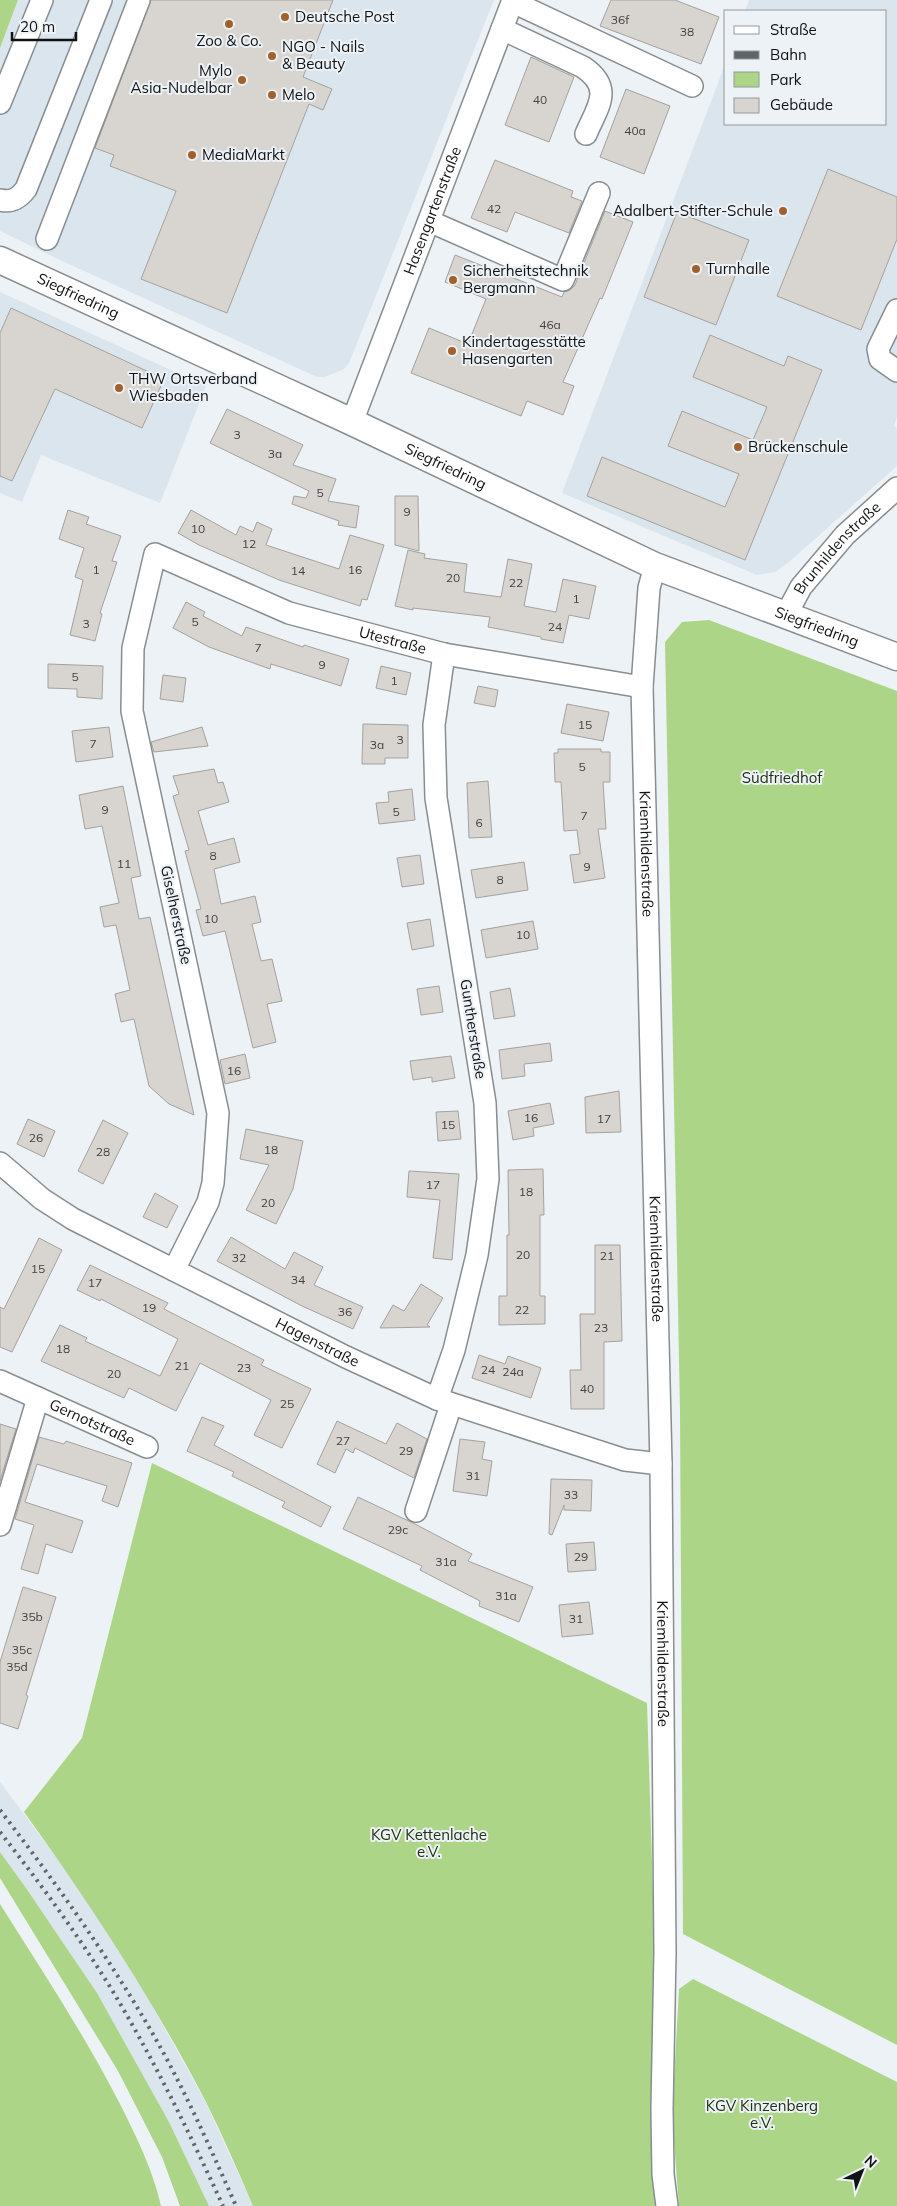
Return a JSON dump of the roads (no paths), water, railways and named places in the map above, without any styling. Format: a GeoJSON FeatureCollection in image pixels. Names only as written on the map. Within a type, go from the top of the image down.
{"type":"FeatureCollection","features":[{"type":"Feature","properties":{"kind":"main road","name":"Siegfriedring"},"geometry":{"type":"LineString","coordinates":[[0,260],[352,422],[655,566],[897,657]]}},
{"type":"Feature","properties":{"kind":"street"},"geometry":{"type":"LineString","coordinates":[[0,104],[42,0]]}},
{"type":"Feature","properties":{"kind":"street"},"geometry":{"type":"LineString","coordinates":[[0,200],[11,201],[19,197],[26,189],[101,0]]}},
{"type":"Feature","properties":{"kind":"street"},"geometry":{"type":"LineString","coordinates":[[46,239],[138,0]]}},
{"type":"Feature","properties":{"kind":"street"},"geometry":{"type":"LineString","coordinates":[[513,1],[692,86]]}},
{"type":"Feature","properties":{"kind":"street","name":"Hasengartenstraße"},"geometry":{"type":"LineString","coordinates":[[352,422],[513,1]]}},
{"type":"Feature","properties":{"kind":"street"},"geometry":{"type":"LineString","coordinates":[[502,29],[583,67],[593,74],[601,85],[602,97],[586,134]]}},
{"type":"Feature","properties":{"kind":"street"},"geometry":{"type":"LineString","coordinates":[[429,222],[563,280],[599,193]]}},
{"type":"Feature","properties":{"kind":"street"},"geometry":{"type":"LineString","coordinates":[[897,310],[878,348],[880,359],[897,371]]}},
{"type":"Feature","properties":{"kind":"street","name":"Brunhildenstraße"},"geometry":{"type":"LineString","coordinates":[[786,615],[801,587],[845,534],[897,488]]}},
{"type":"Feature","properties":{"kind":"street","name":"Utestraße"},"geometry":{"type":"LineString","coordinates":[[154,554],[289,613],[444,654],[642,687]]}},
{"type":"Feature","properties":{"kind":"street","name":"Giselherstraße"},"geometry":{"type":"LineString","coordinates":[[154,554],[133,648],[132,711],[218,1113],[213,1183],[208,1202],[174,1270]]}},
{"type":"Feature","properties":{"kind":"street","name":"Kriemhildenstraße"},"geometry":{"type":"LineString","coordinates":[[655,566],[649,588],[642,687],[661,1464],[665,1952],[662,2109],[663,2174],[667,2206]]}},
{"type":"Feature","properties":{"kind":"street","name":"Guntherstraße"},"geometry":{"type":"LineString","coordinates":[[416,1511],[444,1402],[454,1350],[477,1255],[488,1178],[485,1103],[436,798],[434,726],[444,654]]}},
{"type":"Feature","properties":{"kind":"street","name":"Hagenstraße"},"geometry":{"type":"LineString","coordinates":[[0,1163],[42,1199],[74,1218],[346,1357],[444,1402],[625,1460],[661,1464]]}},
{"type":"Feature","properties":{"kind":"street","name":"Gernotstraße"},"geometry":{"type":"LineString","coordinates":[[0,1381],[146,1447]]}},
{"type":"Feature","properties":{"kind":"street","name":"Gernotstraße"},"geometry":{"type":"LineString","coordinates":[[0,1525],[38,1398]]}},
{"type":"Feature","properties":{"kind":"railway"},"geometry":{"type":"LineString","coordinates":[[0,1810],[86,1928],[145,2020],[183,2090],[236,2206]]}},
{"type":"Feature","properties":{"kind":"railway"},"geometry":{"type":"LineString","coordinates":[[0,1832],[30,1870],[86,1949],[112,1990],[170,2096],[223,2206]]}},
{"type":"Feature","properties":{"kind":"place","name":"Deutsche Post"},"geometry":{"type":"Point","coordinates":[285,17]}},
{"type":"Feature","properties":{"kind":"place","name":"Zoo & Co."},"geometry":{"type":"Point","coordinates":[229,24]}},
{"type":"Feature","properties":{"kind":"place","name":"NGO - Nails & Beauty"},"geometry":{"type":"Point","coordinates":[272,56]}},
{"type":"Feature","properties":{"kind":"place","name":"Mylo Asia-Nudelbar"},"geometry":{"type":"Point","coordinates":[242,80]}},
{"type":"Feature","properties":{"kind":"place","name":"Melo"},"geometry":{"type":"Point","coordinates":[272,95]}},
{"type":"Feature","properties":{"kind":"place","name":"MediaMarkt"},"geometry":{"type":"Point","coordinates":[192,155]}},
{"type":"Feature","properties":{"kind":"place","name":"Adalbert-Stifter-Schule"},"geometry":{"type":"Point","coordinates":[783,211]}},
{"type":"Feature","properties":{"kind":"place","name":"Turnhalle"},"geometry":{"type":"Point","coordinates":[696,269]}},
{"type":"Feature","properties":{"kind":"place","name":"Sicherheitstechnik Bergmann"},"geometry":{"type":"Point","coordinates":[453,280]}},
{"type":"Feature","properties":{"kind":"place","name":"Kindertagesstätte Hasengarten"},"geometry":{"type":"Point","coordinates":[452,351]}},
{"type":"Feature","properties":{"kind":"place","name":"THW Ortsverband Wiesbaden"},"geometry":{"type":"Point","coordinates":[119,388]}},
{"type":"Feature","properties":{"kind":"place","name":"Brückenschule"},"geometry":{"type":"Point","coordinates":[738,447]}},
{"type":"Feature","properties":{"kind":"park label","name":"Südfriedhof"},"geometry":{"type":"Point","coordinates":[782,778]}},
{"type":"Feature","properties":{"kind":"park label","name":"KGV Kettenlache e.V."},"geometry":{"type":"Point","coordinates":[429,1844]}},
{"type":"Feature","properties":{"kind":"park label","name":"KGV Kinzenberg e.V."},"geometry":{"type":"Point","coordinates":[762,2114]}}]}
